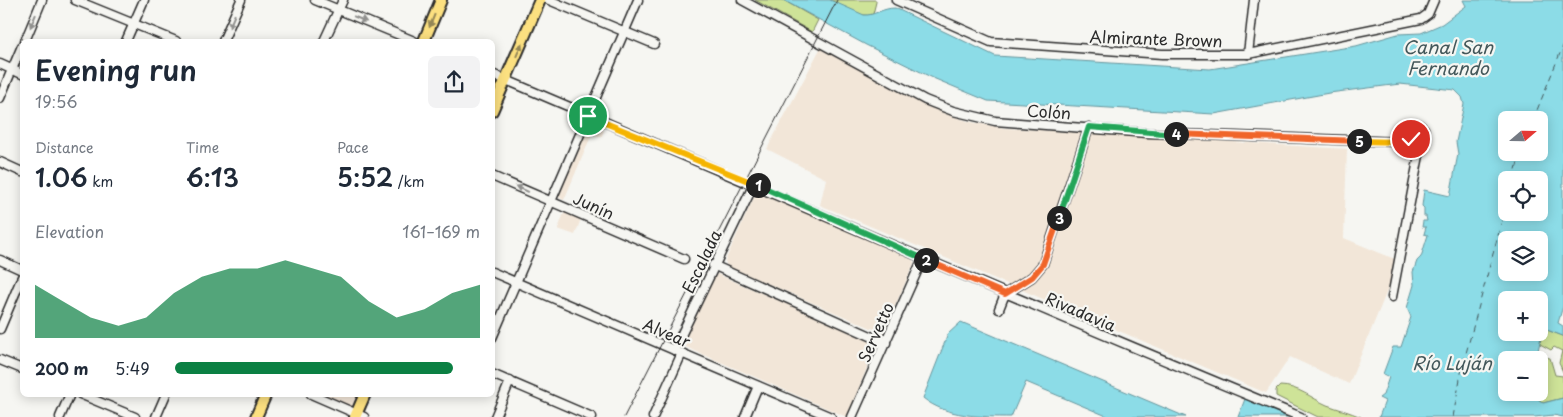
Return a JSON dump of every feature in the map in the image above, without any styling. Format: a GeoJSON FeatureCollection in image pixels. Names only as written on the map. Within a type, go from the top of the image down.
{"type":"FeatureCollection","features":[{"type":"Feature","properties":{"kind":"main road"},"geometry":{"type":"LineString","coordinates":[[425,39],[441,0]]}},
{"type":"Feature","properties":{"kind":"main road"},"geometry":{"type":"LineString","coordinates":[[495,104],[540,0]]}},
{"type":"Feature","properties":{"kind":"main road"},"geometry":{"type":"LineString","coordinates":[[256,417],[265,397]]}},
{"type":"Feature","properties":{"kind":"main road"},"geometry":{"type":"LineString","coordinates":[[358,416],[364,397]]}},
{"type":"Feature","properties":{"kind":"street"},"geometry":{"type":"LineString","coordinates":[[26,39],[42,0]]}},
{"type":"Feature","properties":{"kind":"street"},"geometry":{"type":"LineString","coordinates":[[75,0],[171,39]]}},
{"type":"Feature","properties":{"kind":"street"},"geometry":{"type":"LineString","coordinates":[[127,39],[144,0]]}},
{"type":"Feature","properties":{"kind":"street"},"geometry":{"type":"LineString","coordinates":[[224,39],[241,0]]}},
{"type":"Feature","properties":{"kind":"street"},"geometry":{"type":"LineString","coordinates":[[315,0],[409,39]]}},
{"type":"Feature","properties":{"kind":"street"},"geometry":{"type":"LineString","coordinates":[[325,39],[343,0]]}},
{"type":"Feature","properties":{"kind":"street"},"geometry":{"type":"LineString","coordinates":[[549,0],[654,44]]}},
{"type":"Feature","properties":{"kind":"street"},"geometry":{"type":"LineString","coordinates":[[495,331],[638,0]]}},
{"type":"Feature","properties":{"kind":"street","name":"Colón"},"geometry":{"type":"LineString","coordinates":[[742,0],[925,100],[953,111],[995,121],[1148,133],[1394,142],[1413,140]]}},
{"type":"Feature","properties":{"kind":"street","name":"Almirante Brown"},"geometry":{"type":"LineString","coordinates":[[896,0],[996,44],[1162,54],[1248,54],[1421,19],[1428,14],[1434,0]]}},
{"type":"Feature","properties":{"kind":"street"},"geometry":{"type":"LineString","coordinates":[[1248,54],[1254,0]]}},
{"type":"Feature","properties":{"kind":"street"},"geometry":{"type":"LineString","coordinates":[[0,98],[20,51]]}},
{"type":"Feature","properties":{"kind":"street"},"geometry":{"type":"LineString","coordinates":[[0,64],[20,73]]}},
{"type":"Feature","properties":{"kind":"street","name":"Rivadavia"},"geometry":{"type":"LineString","coordinates":[[495,75],[588,116],[754,184],[1005,294],[1301,417]]}},
{"type":"Feature","properties":{"kind":"street"},"geometry":{"type":"LineString","coordinates":[[1392,298],[1418,152],[1425,132],[1419,125],[1414,125],[1401,139],[1394,142]]}},
{"type":"Feature","properties":{"kind":"street"},"geometry":{"type":"LineString","coordinates":[[999,309],[1005,294],[1032,277],[1043,264],[1089,127]]}},
{"type":"Feature","properties":{"kind":"street"},"geometry":{"type":"LineString","coordinates":[[1408,131],[1418,152]]}},
{"type":"Feature","properties":{"kind":"street"},"geometry":{"type":"LineString","coordinates":[[1413,140],[1423,138]]}},
{"type":"Feature","properties":{"kind":"street"},"geometry":{"type":"LineString","coordinates":[[0,162],[20,171]]}},
{"type":"Feature","properties":{"kind":"street","name":"Junín"},"geometry":{"type":"LineString","coordinates":[[495,177],[684,260]]}},
{"type":"Feature","properties":{"kind":"street","name":"Escalada"},"geometry":{"type":"LineString","coordinates":[[653,417],[713,265],[754,184]]}},
{"type":"Feature","properties":{"kind":"street","name":"Servetto"},"geometry":{"type":"LineString","coordinates":[[852,417],[923,258]]}},
{"type":"Feature","properties":{"kind":"street"},"geometry":{"type":"LineString","coordinates":[[0,260],[20,269]]}},
{"type":"Feature","properties":{"kind":"street"},"geometry":{"type":"LineString","coordinates":[[713,265],[886,343]]}},
{"type":"Feature","properties":{"kind":"street","name":"Alvear"},"geometry":{"type":"LineString","coordinates":[[495,273],[830,417]]}},
{"type":"Feature","properties":{"kind":"street"},"geometry":{"type":"LineString","coordinates":[[0,329],[20,283]]}},
{"type":"Feature","properties":{"kind":"street"},"geometry":{"type":"LineString","coordinates":[[0,360],[20,368]]}},
{"type":"Feature","properties":{"kind":"street"},"geometry":{"type":"LineString","coordinates":[[495,375],[592,417]]}},
{"type":"Feature","properties":{"kind":"street"},"geometry":{"type":"LineString","coordinates":[[495,417],[510,381]]}},
{"type":"Feature","properties":{"kind":"street"},"geometry":{"type":"LineString","coordinates":[[744,417],[758,386]]}},
{"type":"Feature","properties":{"kind":"street"},"geometry":{"type":"LineString","coordinates":[[60,417],[69,397]]}},
{"type":"Feature","properties":{"kind":"street"},"geometry":{"type":"LineString","coordinates":[[87,397],[135,417]]}},
{"type":"Feature","properties":{"kind":"street"},"geometry":{"type":"LineString","coordinates":[[156,417],[165,397]]}},
{"type":"Feature","properties":{"kind":"street"},"geometry":{"type":"LineString","coordinates":[[317,397],[358,416]]}},
{"type":"Feature","properties":{"kind":"shaded area"},"geometry":{"type":"Polygon","coordinates":[[[821,47],[946,114],[971,122],[1004,128],[1347,149],[1344,238],[1397,260],[1387,291],[1349,384],[1290,357],[1266,393],[820,205],[826,179],[767,149],[821,47]]]}},
{"type":"Feature","properties":{"kind":"shaded area"},"geometry":{"type":"Polygon","coordinates":[[[589,124],[604,131],[601,137],[592,134],[564,200],[558,197],[589,124]]]}},
{"type":"Feature","properties":{"kind":"shaded area"},"geometry":{"type":"Polygon","coordinates":[[[761,191],[912,259],[914,263],[883,333],[727,266],[725,261],[756,193],[761,191]]]}},
{"type":"Feature","properties":{"kind":"shaded area"},"geometry":{"type":"Polygon","coordinates":[[[564,213],[581,219],[575,235],[558,229],[564,213]]]}},
{"type":"Feature","properties":{"kind":"shaded area"},"geometry":{"type":"Polygon","coordinates":[[[715,273],[877,343],[847,417],[681,345],[715,273]]]}},
{"type":"Feature","properties":{"kind":"shaded area"},"geometry":{"type":"Polygon","coordinates":[[[324,397],[360,397],[354,410],[324,397]]]}},
{"type":"Feature","properties":{"kind":"green space"},"geometry":{"type":"Polygon","coordinates":[[[755,0],[783,0],[818,20],[812,32],[755,0]]]}},
{"type":"Feature","properties":{"kind":"green space"},"geometry":{"type":"Polygon","coordinates":[[[830,0],[876,0],[876,2],[873,14],[862,15],[851,12],[830,0]]]}},
{"type":"Feature","properties":{"kind":"green space"},"geometry":{"type":"Polygon","coordinates":[[[1548,330],[1563,336],[1563,372],[1559,363],[1562,351],[1554,347],[1551,350],[1540,344],[1540,341],[1548,341],[1548,330]]]}},
{"type":"Feature","properties":{"kind":"green space"},"geometry":{"type":"Polygon","coordinates":[[[1548,358],[1550,358],[1555,375],[1563,376],[1563,398],[1543,403],[1541,401],[1548,401],[1548,358]]]}},
{"type":"Feature","properties":{"kind":"green space"},"geometry":{"type":"Polygon","coordinates":[[[1280,386],[1299,390],[1327,405],[1361,417],[1318,417],[1276,396],[1276,390],[1280,386]]]}},
{"type":"Feature","properties":{"kind":"water"},"geometry":{"type":"Polygon","coordinates":[[[783,0],[830,0],[864,15],[895,8],[995,56],[1210,69],[1356,46],[1398,34],[1421,33],[1442,24],[1466,6],[1463,0],[1563,0],[1563,306],[1558,323],[1563,326],[1563,336],[1548,330],[1548,291],[1498,291],[1498,341],[1540,341],[1538,351],[1498,351],[1498,401],[1541,401],[1543,403],[1563,398],[1563,417],[1554,415],[1534,417],[1379,417],[1385,401],[1379,398],[1383,395],[1389,377],[1383,374],[1393,347],[1401,347],[1411,317],[1407,308],[1414,285],[1413,272],[1417,261],[1421,257],[1428,235],[1424,234],[1426,227],[1422,227],[1423,221],[1427,221],[1422,206],[1424,190],[1450,196],[1458,154],[1456,142],[1464,104],[1462,97],[1455,90],[1400,84],[1329,93],[1214,114],[988,101],[933,78],[866,45],[783,0]]]}},
{"type":"Feature","properties":{"kind":"water"},"geometry":{"type":"Polygon","coordinates":[[[961,322],[1186,417],[1109,417],[1026,382],[1011,417],[964,415],[942,409],[923,398],[948,334],[961,322]]]}},
{"type":"Feature","properties":{"kind":"water"},"geometry":{"type":"Polygon","coordinates":[[[1245,399],[1290,417],[1238,417],[1245,399]]]}},
{"type":"Feature","properties":{"kind":"ferry route"},"geometry":{"type":"LineString","coordinates":[[1537,111],[1563,46]]}},
{"type":"Feature","properties":{"kind":"ferry route"},"geometry":{"type":"LineString","coordinates":[[1516,171],[1518,161]]}},
{"type":"Feature","properties":{"kind":"ferry route"},"geometry":{"type":"LineString","coordinates":[[1453,417],[1462,368],[1502,221]]}},
{"type":"Feature","properties":{"kind":"tram line"},"geometry":{"type":"LineString","coordinates":[[624,417],[837,0]]}},
{"type":"Feature","properties":{"kind":"route"},"geometry":{"type":"LineString","coordinates":[[588,116],[741,178],[1005,294],[1010,289],[1032,277],[1043,264],[1067,198],[1089,127],[1148,133],[1217,136],[1400,142],[1411,139]]}},
{"type":"Feature","properties":{"kind":"water label","name":"Canal San Fernando"},"geometry":{"type":"Point","coordinates":[1448,56]}},
{"type":"Feature","properties":{"kind":"water label","name":"Río Luján"},"geometry":{"type":"Point","coordinates":[1452,362]}}]}
